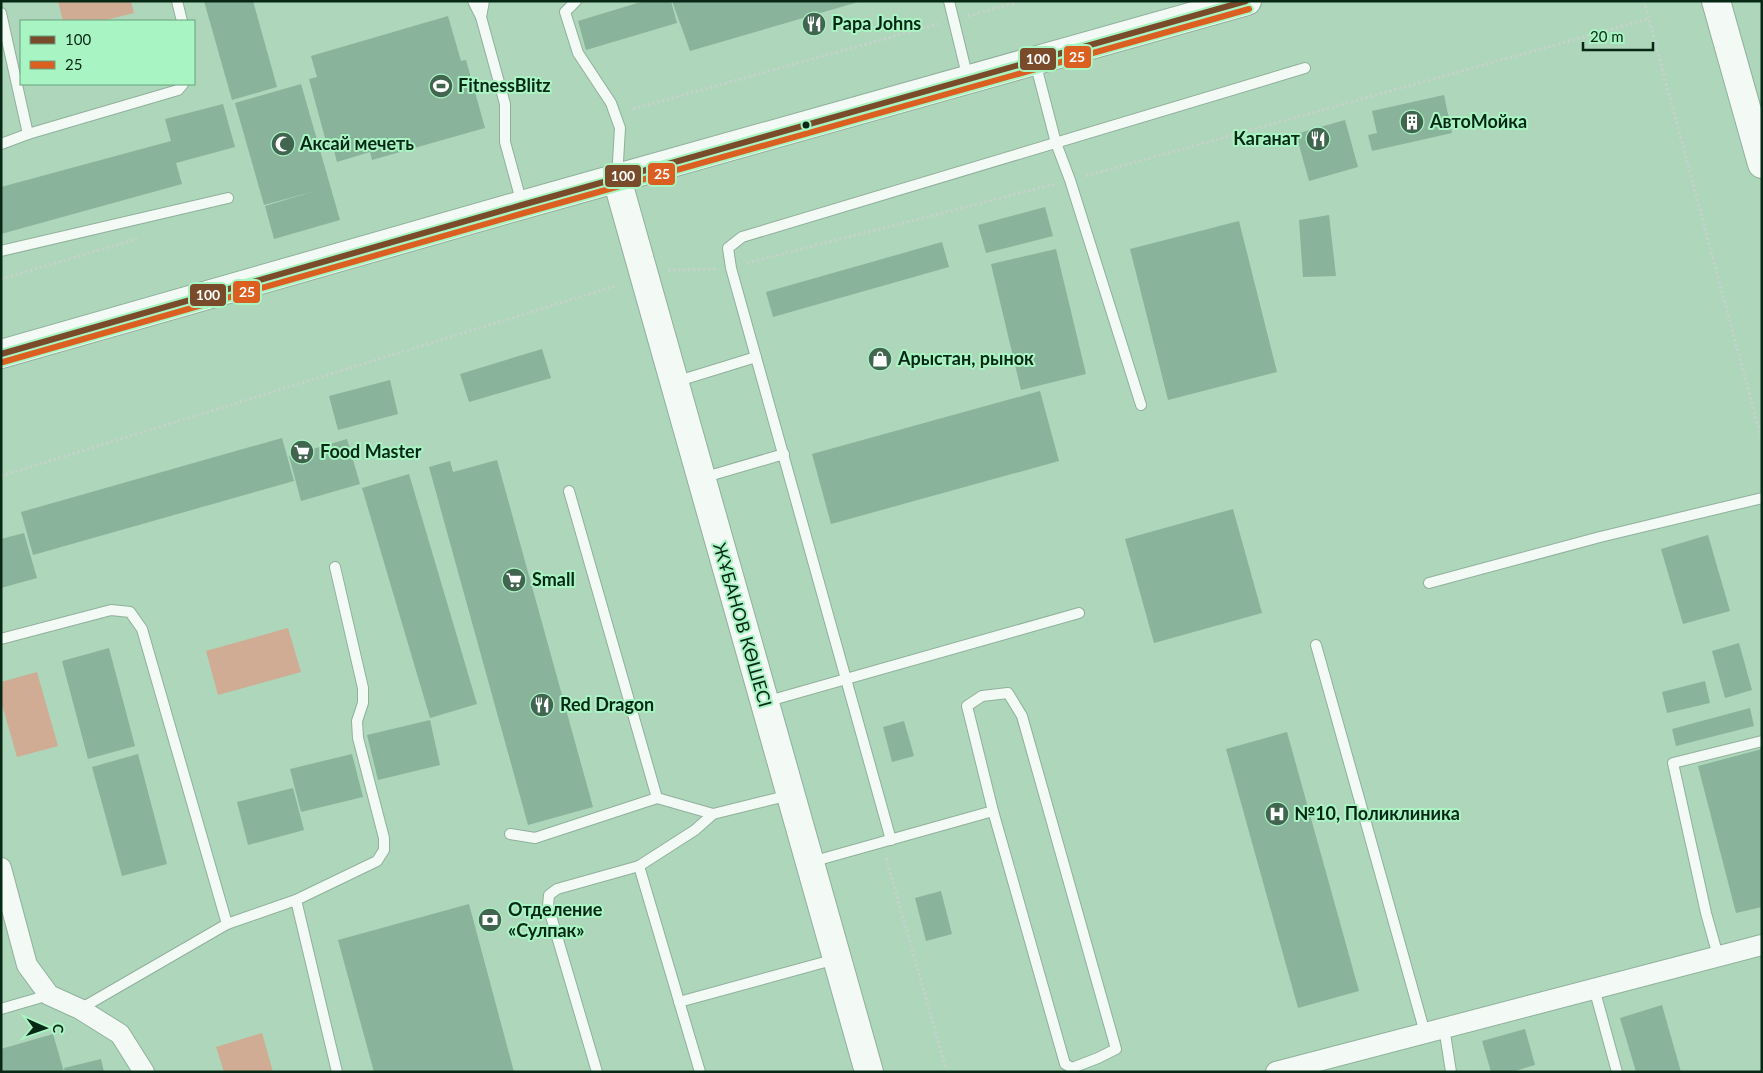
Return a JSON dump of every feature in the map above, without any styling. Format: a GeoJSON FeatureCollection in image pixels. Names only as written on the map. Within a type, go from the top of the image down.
{"type":"FeatureCollection","features":[{"type":"Feature","properties":{"kind":"main road"},"geometry":{"type":"LineString","coordinates":[[1,354],[1247,1]]}},
{"type":"Feature","properties":{"kind":"main road"},"geometry":{"type":"LineString","coordinates":[[1716,1],[1762,164]]}},
{"type":"Feature","properties":{"kind":"main road","name":"ЖҰБАНОВ КӨШЕСІ"},"geometry":{"type":"LineString","coordinates":[[617,179],[868,1072]]}},
{"type":"Feature","properties":{"kind":"street"},"geometry":{"type":"LineString","coordinates":[[1,868],[27,965],[48,995],[80,1009],[120,1034],[144,1072]]}},
{"type":"Feature","properties":{"kind":"street"},"geometry":{"type":"LineString","coordinates":[[1276,1072],[1762,945]]}},
{"type":"Feature","properties":{"kind":"lane"},"geometry":{"type":"LineString","coordinates":[[177,1],[182,20]]}},
{"type":"Feature","properties":{"kind":"lane"},"geometry":{"type":"LineString","coordinates":[[473,1],[481,17],[504,104],[505,142],[522,205]]}},
{"type":"Feature","properties":{"kind":"lane"},"geometry":{"type":"LineString","coordinates":[[481,17],[484,1]]}},
{"type":"Feature","properties":{"kind":"lane"},"geometry":{"type":"LineString","coordinates":[[576,1],[565,12],[578,53],[611,103],[620,128],[617,179]]}},
{"type":"Feature","properties":{"kind":"lane"},"geometry":{"type":"LineString","coordinates":[[949,1],[968,80]]}},
{"type":"Feature","properties":{"kind":"lane"},"geometry":{"type":"LineString","coordinates":[[1,13],[28,134]]}},
{"type":"Feature","properties":{"kind":"lane"},"geometry":{"type":"LineString","coordinates":[[1035,61],[1056,143],[1070,180],[1141,406]]}},
{"type":"Feature","properties":{"kind":"lane"},"geometry":{"type":"LineString","coordinates":[[891,840],[844,680],[784,454],[731,268],[728,248],[742,237],[1305,68]]}},
{"type":"Feature","properties":{"kind":"lane"},"geometry":{"type":"LineString","coordinates":[[1,144],[28,134],[178,90],[181,85]]}},
{"type":"Feature","properties":{"kind":"lane"},"geometry":{"type":"LineString","coordinates":[[1,252],[228,198]]}},
{"type":"Feature","properties":{"kind":"lane"},"geometry":{"type":"LineString","coordinates":[[674,382],[756,357]]}},
{"type":"Feature","properties":{"kind":"lane"},"geometry":{"type":"LineString","coordinates":[[701,478],[784,454]]}},
{"type":"Feature","properties":{"kind":"lane"},"geometry":{"type":"LineString","coordinates":[[569,490],[657,798]]}},
{"type":"Feature","properties":{"kind":"lane"},"geometry":{"type":"LineString","coordinates":[[1429,583],[1600,536],[1762,498]]}},
{"type":"Feature","properties":{"kind":"lane"},"geometry":{"type":"LineString","coordinates":[[80,1009],[227,924],[296,900],[377,861],[384,850],[384,838],[358,738],[357,721],[363,703],[363,688],[335,567]]}},
{"type":"Feature","properties":{"kind":"lane"},"geometry":{"type":"LineString","coordinates":[[1,640],[112,610],[130,612],[142,629],[227,924]]}},
{"type":"Feature","properties":{"kind":"lane"},"geometry":{"type":"LineString","coordinates":[[764,703],[1079,613]]}},
{"type":"Feature","properties":{"kind":"lane"},"geometry":{"type":"LineString","coordinates":[[1316,645],[1424,1032]]}},
{"type":"Feature","properties":{"kind":"lane"},"geometry":{"type":"LineString","coordinates":[[1008,693],[1022,716],[1116,1048],[1098,1058],[1072,1068],[1065,1064],[992,811],[967,706],[982,696],[1008,693]]}},
{"type":"Feature","properties":{"kind":"lane"},"geometry":{"type":"LineString","coordinates":[[1718,956],[1706,913],[1673,763],[1762,741]]}},
{"type":"Feature","properties":{"kind":"lane"},"geometry":{"type":"LineString","coordinates":[[597,1072],[548,906],[549,896],[557,889],[639,866],[695,830],[714,814],[790,795]]}},
{"type":"Feature","properties":{"kind":"lane"},"geometry":{"type":"LineString","coordinates":[[510,834],[535,838],[657,798],[714,814]]}},
{"type":"Feature","properties":{"kind":"lane"},"geometry":{"type":"LineString","coordinates":[[810,863],[992,811]]}},
{"type":"Feature","properties":{"kind":"lane"},"geometry":{"type":"LineString","coordinates":[[639,866],[700,1072]]}},
{"type":"Feature","properties":{"kind":"lane"},"geometry":{"type":"LineString","coordinates":[[296,900],[337,1072]]}},
{"type":"Feature","properties":{"kind":"lane"},"geometry":{"type":"LineString","coordinates":[[679,1002],[836,959]]}},
{"type":"Feature","properties":{"kind":"lane"},"geometry":{"type":"LineString","coordinates":[[1594,988],[1617,1072]]}},
{"type":"Feature","properties":{"kind":"lane"},"geometry":{"type":"LineString","coordinates":[[1,1009],[48,995]]}},
{"type":"Feature","properties":{"kind":"lane"},"geometry":{"type":"LineString","coordinates":[[1444,1027],[1452,1072]]}},
{"type":"Feature","properties":{"kind":"path"},"geometry":{"type":"LineString","coordinates":[[633,109],[1021,1]]}},
{"type":"Feature","properties":{"kind":"path"},"geometry":{"type":"LineString","coordinates":[[1644,1],[1762,441]]}},
{"type":"Feature","properties":{"kind":"path"},"geometry":{"type":"LineString","coordinates":[[668,270],[731,268],[770,256],[1070,180],[1648,19]]}},
{"type":"Feature","properties":{"kind":"path"},"geometry":{"type":"LineString","coordinates":[[1,279],[144,237]]}},
{"type":"Feature","properties":{"kind":"path"},"geometry":{"type":"LineString","coordinates":[[1,476],[615,286]]}},
{"type":"Feature","properties":{"kind":"path"},"geometry":{"type":"LineString","coordinates":[[891,840],[884,854],[947,1072]]}},
{"type":"Feature","properties":{"kind":"shaded area"},"geometry":{"type":"Polygon","coordinates":[[[58,1],[131,1],[134,13],[106,20],[63,20],[58,1]]]}},
{"type":"Feature","properties":{"kind":"shaded area"},"geometry":{"type":"Polygon","coordinates":[[[288,628],[301,672],[218,695],[206,651],[288,628]]]}},
{"type":"Feature","properties":{"kind":"shaded area"},"geometry":{"type":"Polygon","coordinates":[[[37,672],[58,746],[17,757],[1,701],[1,682],[37,672]]]}},
{"type":"Feature","properties":{"kind":"shaded area"},"geometry":{"type":"Polygon","coordinates":[[[262,1033],[273,1072],[224,1072],[216,1047],[262,1033]]]}},
{"type":"Feature","properties":{"kind":"building"},"geometry":{"type":"Polygon","coordinates":[[[204,1],[253,1],[277,87],[232,100],[204,1]]]}},
{"type":"Feature","properties":{"kind":"building"},"geometry":{"type":"Polygon","coordinates":[[[644,1],[671,1],[677,23],[586,50],[578,21],[644,1]]]}},
{"type":"Feature","properties":{"kind":"building"},"geometry":{"type":"Polygon","coordinates":[[[672,1],[858,1],[858,2],[690,51],[672,1]]]}},
{"type":"Feature","properties":{"kind":"building"},"geometry":{"type":"Polygon","coordinates":[[[448,16],[461,61],[466,60],[485,128],[372,160],[370,152],[337,162],[333,147],[328,149],[309,79],[317,77],[311,56],[448,16]]]}},
{"type":"Feature","properties":{"kind":"building","name":"Аксай мечеть"},"geometry":{"type":"Polygon","coordinates":[[[301,84],[340,220],[274,239],[265,206],[315,191],[264,205],[235,103],[301,84]]]}},
{"type":"Feature","properties":{"kind":"building","name":"АвтоМойка"},"geometry":{"type":"Polygon","coordinates":[[[1444,95],[1452,133],[1372,151],[1368,135],[1377,133],[1372,111],[1444,95]]]}},
{"type":"Feature","properties":{"kind":"building"},"geometry":{"type":"Polygon","coordinates":[[[223,104],[235,147],[176,163],[182,184],[1,234],[1,187],[171,141],[165,119],[223,104]]]}},
{"type":"Feature","properties":{"kind":"building"},"geometry":{"type":"Polygon","coordinates":[[[1345,120],[1358,167],[1309,181],[1296,134],[1345,120]]]}},
{"type":"Feature","properties":{"kind":"building"},"geometry":{"type":"Polygon","coordinates":[[[1045,207],[1053,236],[986,253],[978,225],[1045,207]]]}},
{"type":"Feature","properties":{"kind":"building"},"geometry":{"type":"Polygon","coordinates":[[[1329,215],[1336,276],[1303,277],[1299,220],[1329,215]]]}},
{"type":"Feature","properties":{"kind":"building"},"geometry":{"type":"Polygon","coordinates":[[[1239,221],[1277,372],[1168,400],[1130,249],[1239,221]]]}},
{"type":"Feature","properties":{"kind":"building"},"geometry":{"type":"Polygon","coordinates":[[[942,242],[949,267],[773,317],[766,292],[942,242]]]}},
{"type":"Feature","properties":{"kind":"building"},"geometry":{"type":"Polygon","coordinates":[[[1056,249],[1086,374],[1021,390],[991,264],[1056,249]]]}},
{"type":"Feature","properties":{"kind":"building"},"geometry":{"type":"Polygon","coordinates":[[[542,349],[551,378],[469,402],[460,374],[542,349]]]}},
{"type":"Feature","properties":{"kind":"building"},"geometry":{"type":"Polygon","coordinates":[[[390,380],[398,414],[338,430],[329,396],[390,380]]]}},
{"type":"Feature","properties":{"kind":"building"},"geometry":{"type":"Polygon","coordinates":[[[1040,391],[1059,461],[831,524],[812,454],[1040,391]]]}},
{"type":"Feature","properties":{"kind":"building"},"geometry":{"type":"Polygon","coordinates":[[[282,438],[294,481],[33,555],[21,512],[282,438]]]}},
{"type":"Feature","properties":{"kind":"building"},"geometry":{"type":"Polygon","coordinates":[[[347,439],[360,484],[301,501],[289,456],[347,439]]]}},
{"type":"Feature","properties":{"kind":"building"},"geometry":{"type":"Polygon","coordinates":[[[497,460],[593,807],[528,825],[429,467],[450,461],[453,472],[497,460]]]}},
{"type":"Feature","properties":{"kind":"building"},"geometry":{"type":"Polygon","coordinates":[[[409,474],[477,704],[430,718],[362,488],[409,474]]]}},
{"type":"Feature","properties":{"kind":"building"},"geometry":{"type":"Polygon","coordinates":[[[1233,509],[1262,613],[1154,643],[1125,539],[1233,509]]]}},
{"type":"Feature","properties":{"kind":"building"},"geometry":{"type":"Polygon","coordinates":[[[24,533],[37,578],[1,588],[1,539],[24,533]]]}},
{"type":"Feature","properties":{"kind":"building"},"geometry":{"type":"Polygon","coordinates":[[[1708,535],[1730,611],[1683,624],[1661,549],[1708,535]]]}},
{"type":"Feature","properties":{"kind":"building"},"geometry":{"type":"Polygon","coordinates":[[[1739,643],[1752,690],[1725,698],[1712,651],[1739,643]]]}},
{"type":"Feature","properties":{"kind":"building"},"geometry":{"type":"Polygon","coordinates":[[[109,648],[135,746],[88,759],[62,661],[109,648]]]}},
{"type":"Feature","properties":{"kind":"building"},"geometry":{"type":"Polygon","coordinates":[[[1705,681],[1710,703],[1667,713],[1662,692],[1705,681]]]}},
{"type":"Feature","properties":{"kind":"building"},"geometry":{"type":"Polygon","coordinates":[[[1750,708],[1754,726],[1676,746],[1672,729],[1750,708]]]}},
{"type":"Feature","properties":{"kind":"building"},"geometry":{"type":"Polygon","coordinates":[[[430,720],[440,765],[378,780],[367,735],[430,720]]]}},
{"type":"Feature","properties":{"kind":"building"},"geometry":{"type":"Polygon","coordinates":[[[904,721],[914,756],[892,762],[883,727],[904,721]]]}},
{"type":"Feature","properties":{"kind":"building","name":"№10, Поликлиника"},"geometry":{"type":"Polygon","coordinates":[[[1287,732],[1359,991],[1298,1008],[1226,749],[1287,732]]]}},
{"type":"Feature","properties":{"kind":"building"},"geometry":{"type":"Polygon","coordinates":[[[1762,749],[1762,907],[1736,913],[1698,766],[1762,749]]]}},
{"type":"Feature","properties":{"kind":"building"},"geometry":{"type":"Polygon","coordinates":[[[138,754],[167,864],[122,876],[92,767],[138,754]]]}},
{"type":"Feature","properties":{"kind":"building"},"geometry":{"type":"Polygon","coordinates":[[[352,754],[363,797],[301,812],[290,769],[352,754]]]}},
{"type":"Feature","properties":{"kind":"building"},"geometry":{"type":"Polygon","coordinates":[[[293,788],[304,830],[248,845],[237,802],[293,788]]]}},
{"type":"Feature","properties":{"kind":"building"},"geometry":{"type":"Polygon","coordinates":[[[941,891],[952,934],[926,941],[915,898],[941,891]]]}},
{"type":"Feature","properties":{"kind":"building"},"geometry":{"type":"Polygon","coordinates":[[[469,904],[514,1072],[374,1072],[338,940],[469,904]]]}},
{"type":"Feature","properties":{"kind":"building"},"geometry":{"type":"Polygon","coordinates":[[[1662,1005],[1681,1072],[1636,1072],[1620,1018],[1662,1005]]]}},
{"type":"Feature","properties":{"kind":"building"},"geometry":{"type":"Polygon","coordinates":[[[1525,1029],[1535,1065],[1511,1072],[1491,1072],[1482,1041],[1525,1029]]]}},
{"type":"Feature","properties":{"kind":"building"},"geometry":{"type":"Polygon","coordinates":[[[53,1034],[64,1072],[1,1072],[1,1049],[53,1034]]]}},
{"type":"Feature","properties":{"kind":"building"},"geometry":{"type":"Polygon","coordinates":[[[101,1059],[104,1072],[65,1072],[64,1068],[101,1059]]]}},
{"type":"Feature","properties":{"kind":"transit line","name":"100"},"geometry":{"type":"LineString","coordinates":[[1,354],[1246,1]]}},
{"type":"Feature","properties":{"kind":"transit line","name":"25"},"geometry":{"type":"LineString","coordinates":[[3,362],[1249,9]]}},
{"type":"Feature","properties":{"kind":"place","name":"Papa Johns"},"geometry":{"type":"Point","coordinates":[814,24]}},
{"type":"Feature","properties":{"kind":"place","name":"FitnessBlitz"},"geometry":{"type":"Point","coordinates":[441,86]}},
{"type":"Feature","properties":{"kind":"place","name":"АвтоМойка"},"geometry":{"type":"Point","coordinates":[1412,122]}},
{"type":"Feature","properties":{"kind":"place","name":"Каганат"},"geometry":{"type":"Point","coordinates":[1318,139]}},
{"type":"Feature","properties":{"kind":"place","name":"Аксай мечеть"},"geometry":{"type":"Point","coordinates":[283,144]}},
{"type":"Feature","properties":{"kind":"place","name":"Арыстан, рынок"},"geometry":{"type":"Point","coordinates":[880,359]}},
{"type":"Feature","properties":{"kind":"place","name":"Food Master"},"geometry":{"type":"Point","coordinates":[302,452]}},
{"type":"Feature","properties":{"kind":"place","name":"Small"},"geometry":{"type":"Point","coordinates":[514,580]}},
{"type":"Feature","properties":{"kind":"place","name":"Red Dragon"},"geometry":{"type":"Point","coordinates":[542,705]}},
{"type":"Feature","properties":{"kind":"place","name":"№10, Поликлиника"},"geometry":{"type":"Point","coordinates":[1277,814]}},
{"type":"Feature","properties":{"kind":"place","name":"Отделение «Сулпак»"},"geometry":{"type":"Point","coordinates":[490,920]}}]}
